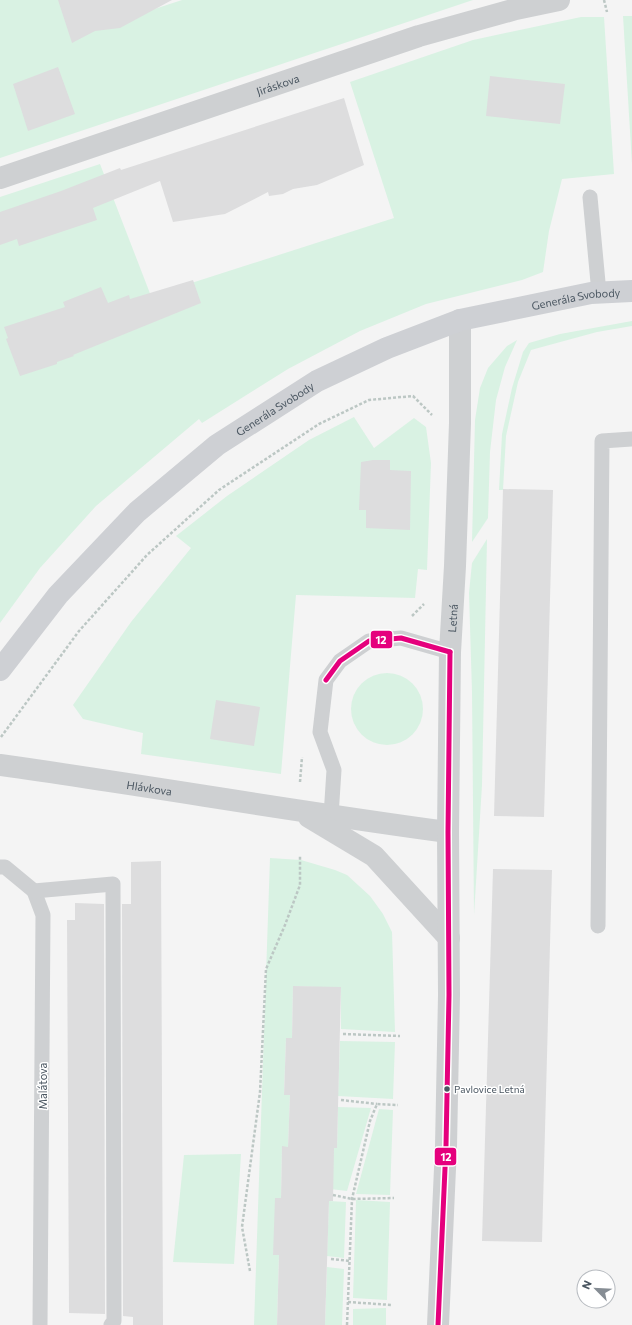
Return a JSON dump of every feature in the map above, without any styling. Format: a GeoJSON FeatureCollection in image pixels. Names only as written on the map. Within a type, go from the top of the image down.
{"type":"FeatureCollection","features":[{"type":"Feature","properties":{"kind":"main road","name":"Generála Svobody"},"geometry":{"type":"LineString","coordinates":[[0,670],[58,595],[137,512],[217,445],[317,381],[387,348],[460,320],[591,293],[632,291]]}},
{"type":"Feature","properties":{"kind":"street","name":"Jiráskova"},"geometry":{"type":"LineString","coordinates":[[0,178],[419,36],[516,9],[559,0]]}},
{"type":"Feature","properties":{"kind":"street","name":"Letná"},"geometry":{"type":"LineString","coordinates":[[438,1325],[446,1146],[450,995],[448,832],[450,652],[455,566],[459,431],[460,320]]}},
{"type":"Feature","properties":{"kind":"street","name":"Hlávkova"},"geometry":{"type":"LineString","coordinates":[[0,765],[331,816],[448,832]]}},
{"type":"Feature","properties":{"kind":"street","name":"Hlávkova"},"geometry":{"type":"LineString","coordinates":[[299,811],[374,856],[449,938]]}},
{"type":"Feature","properties":{"kind":"lane"},"geometry":{"type":"LineString","coordinates":[[590,197],[599,293]]}},
{"type":"Feature","properties":{"kind":"lane"},"geometry":{"type":"LineString","coordinates":[[598,926],[602,441],[632,439]]}},
{"type":"Feature","properties":{"kind":"lane"},"geometry":{"type":"LineString","coordinates":[[331,816],[334,770],[320,732],[326,680],[340,661],[369,641],[401,638],[450,652]]}},
{"type":"Feature","properties":{"kind":"lane"},"geometry":{"type":"LineString","coordinates":[[0,867],[5,867],[34,891],[113,884],[114,1321],[111,1325]]}},
{"type":"Feature","properties":{"kind":"lane","name":"Malátova"},"geometry":{"type":"LineString","coordinates":[[34,891],[43,916],[40,1325]]}},
{"type":"Feature","properties":{"kind":"path"},"geometry":{"type":"LineString","coordinates":[[604,0],[607,12]]}},
{"type":"Feature","properties":{"kind":"path"},"geometry":{"type":"LineString","coordinates":[[0,738],[84,625],[147,555],[220,490],[319,424],[369,400],[413,396],[432,416]]}},
{"type":"Feature","properties":{"kind":"path"},"geometry":{"type":"LineString","coordinates":[[250,1271],[242,1227],[260,1092],[266,969],[300,885],[300,855]]}},
{"type":"Feature","properties":{"kind":"path"},"geometry":{"type":"LineString","coordinates":[[343,1034],[400,1036]]}},
{"type":"Feature","properties":{"kind":"path"},"geometry":{"type":"LineString","coordinates":[[341,1100],[398,1105]]}},
{"type":"Feature","properties":{"kind":"path"},"geometry":{"type":"LineString","coordinates":[[348,1325],[352,1199],[370,1121],[377,1104]]}},
{"type":"Feature","properties":{"kind":"path"},"geometry":{"type":"LineString","coordinates":[[333,1195],[352,1199],[394,1198]]}},
{"type":"Feature","properties":{"kind":"path"},"geometry":{"type":"LineString","coordinates":[[331,1259],[350,1261]]}},
{"type":"Feature","properties":{"kind":"path"},"geometry":{"type":"LineString","coordinates":[[348,1302],[392,1305]]}},
{"type":"Feature","properties":{"kind":"green space"},"geometry":{"type":"Polygon","coordinates":[[[0,0],[59,0],[72,36],[182,0],[473,0],[0,158],[0,0]]]}},
{"type":"Feature","properties":{"kind":"green space"},"geometry":{"type":"Polygon","coordinates":[[[623,16],[632,16],[632,164],[623,16]]]}},
{"type":"Feature","properties":{"kind":"green space"},"geometry":{"type":"Polygon","coordinates":[[[581,17],[604,17],[614,174],[562,179],[549,231],[543,272],[522,280],[426,304],[360,331],[288,369],[202,423],[199,419],[96,506],[40,568],[0,623],[0,197],[100,164],[151,296],[394,218],[350,82],[473,40],[581,17]]]}},
{"type":"Feature","properties":{"kind":"green space"},"geometry":{"type":"Polygon","coordinates":[[[632,321],[632,326],[597,332],[531,350],[518,382],[506,436],[503,490],[499,490],[502,434],[512,388],[523,352],[529,343],[560,334],[632,321]]]}},
{"type":"Feature","properties":{"kind":"green space"},"geometry":{"type":"Polygon","coordinates":[[[517,340],[505,367],[496,400],[490,452],[488,518],[472,542],[475,420],[480,388],[488,368],[507,346],[517,340]]]}},
{"type":"Feature","properties":{"kind":"green space"},"geometry":{"type":"Polygon","coordinates":[[[354,417],[374,448],[414,418],[426,427],[431,463],[427,570],[418,569],[415,598],[296,595],[281,774],[141,754],[143,733],[83,719],[73,705],[131,622],[191,548],[176,536],[227,496],[309,440],[354,417]]]}},
{"type":"Feature","properties":{"kind":"green space"},"geometry":{"type":"Polygon","coordinates":[[[487,539],[482,785],[474,915],[472,692],[469,593],[472,563],[487,539]]]}},
{"type":"Feature","properties":{"kind":"green space"},"geometry":{"type":"Polygon","coordinates":[[[387,673],[407,679],[417,689],[423,709],[417,729],[407,739],[387,745],[367,739],[357,729],[351,709],[357,689],[367,679],[387,673]]]}},
{"type":"Feature","properties":{"kind":"green space"},"geometry":{"type":"Polygon","coordinates":[[[270,858],[301,860],[347,875],[370,896],[383,914],[392,932],[395,1032],[341,1029],[341,988],[293,986],[292,1038],[286,1038],[284,1094],[290,1095],[288,1147],[282,1147],[281,1198],[273,1255],[279,1255],[277,1325],[254,1325],[270,858]]]}},
{"type":"Feature","properties":{"kind":"green space"},"geometry":{"type":"Polygon","coordinates":[[[340,1041],[395,1042],[393,1099],[338,1096],[340,1041]]]}},
{"type":"Feature","properties":{"kind":"green space"},"geometry":{"type":"Polygon","coordinates":[[[338,1107],[371,1108],[347,1191],[330,1189],[331,1148],[337,1148],[338,1107]]]}},
{"type":"Feature","properties":{"kind":"green space"},"geometry":{"type":"Polygon","coordinates":[[[379,1109],[393,1110],[390,1195],[356,1194],[379,1109]]]}},
{"type":"Feature","properties":{"kind":"green space"},"geometry":{"type":"Polygon","coordinates":[[[241,1154],[234,1264],[173,1262],[184,1155],[241,1154]]]}},
{"type":"Feature","properties":{"kind":"green space"},"geometry":{"type":"Polygon","coordinates":[[[356,1200],[390,1202],[387,1300],[353,1298],[356,1200]]]}},
{"type":"Feature","properties":{"kind":"green space"},"geometry":{"type":"Polygon","coordinates":[[[329,1201],[346,1202],[344,1258],[327,1256],[329,1201]]]}},
{"type":"Feature","properties":{"kind":"green space"},"geometry":{"type":"Polygon","coordinates":[[[327,1267],[344,1269],[342,1325],[325,1325],[327,1267]]]}},
{"type":"Feature","properties":{"kind":"green space"},"geometry":{"type":"Polygon","coordinates":[[[386,1308],[386,1325],[353,1325],[353,1309],[386,1308]]]}},
{"type":"Feature","properties":{"kind":"building"},"geometry":{"type":"Polygon","coordinates":[[[58,0],[172,0],[120,28],[95,31],[72,43],[58,0]]]}},
{"type":"Feature","properties":{"kind":"building"},"geometry":{"type":"Polygon","coordinates":[[[58,67],[75,114],[28,131],[13,84],[58,67]]]}},
{"type":"Feature","properties":{"kind":"building"},"geometry":{"type":"Polygon","coordinates":[[[490,76],[565,84],[560,124],[486,116],[490,76]]]}},
{"type":"Feature","properties":{"kind":"building"},"geometry":{"type":"Polygon","coordinates":[[[344,98],[364,165],[317,185],[293,189],[283,194],[269,196],[268,192],[225,214],[173,222],[160,181],[93,208],[97,220],[19,246],[17,239],[0,245],[0,212],[61,191],[120,168],[121,170],[344,98]]]}},
{"type":"Feature","properties":{"kind":"building"},"geometry":{"type":"Polygon","coordinates":[[[193,280],[201,303],[73,355],[74,356],[57,362],[57,364],[20,376],[6,339],[8,338],[4,327],[65,307],[63,302],[101,287],[108,303],[129,295],[130,299],[193,280]]]}},
{"type":"Feature","properties":{"kind":"building"},"geometry":{"type":"Polygon","coordinates":[[[390,460],[390,470],[411,471],[410,530],[366,528],[366,510],[359,510],[361,462],[390,460]]]}},
{"type":"Feature","properties":{"kind":"building"},"geometry":{"type":"Polygon","coordinates":[[[503,489],[553,490],[544,817],[494,816],[503,489]]]}},
{"type":"Feature","properties":{"kind":"building"},"geometry":{"type":"Polygon","coordinates":[[[216,700],[260,707],[254,746],[210,739],[216,700]]]}},
{"type":"Feature","properties":{"kind":"building"},"geometry":{"type":"Polygon","coordinates":[[[161,861],[163,1325],[133,1325],[133,1317],[123,1316],[122,904],[131,904],[131,862],[161,861]]]}},
{"type":"Feature","properties":{"kind":"building"},"geometry":{"type":"Polygon","coordinates":[[[493,869],[552,870],[542,1242],[482,1241],[493,869]]]}},
{"type":"Feature","properties":{"kind":"building"},"geometry":{"type":"Polygon","coordinates":[[[75,903],[104,904],[105,1314],[69,1313],[67,920],[75,920],[75,903]]]}},
{"type":"Feature","properties":{"kind":"building"},"geometry":{"type":"Polygon","coordinates":[[[293,986],[341,987],[337,1148],[334,1148],[333,1201],[329,1201],[325,1325],[277,1325],[279,1255],[273,1255],[275,1198],[281,1198],[282,1146],[288,1147],[290,1095],[284,1095],[286,1038],[292,1038],[293,986]]]}},
{"type":"Feature","properties":{"kind":"transit line","name":"12"},"geometry":{"type":"LineString","coordinates":[[326,680],[340,661],[369,641],[401,638],[450,652]]}},
{"type":"Feature","properties":{"kind":"transit line","name":"12"},"geometry":{"type":"LineString","coordinates":[[438,1325],[446,1146],[449,995],[448,832],[450,652]]}},
{"type":"Feature","properties":{"kind":"place","name":"Pavlovice Letná"},"geometry":{"type":"Point","coordinates":[447,1089]}}]}
